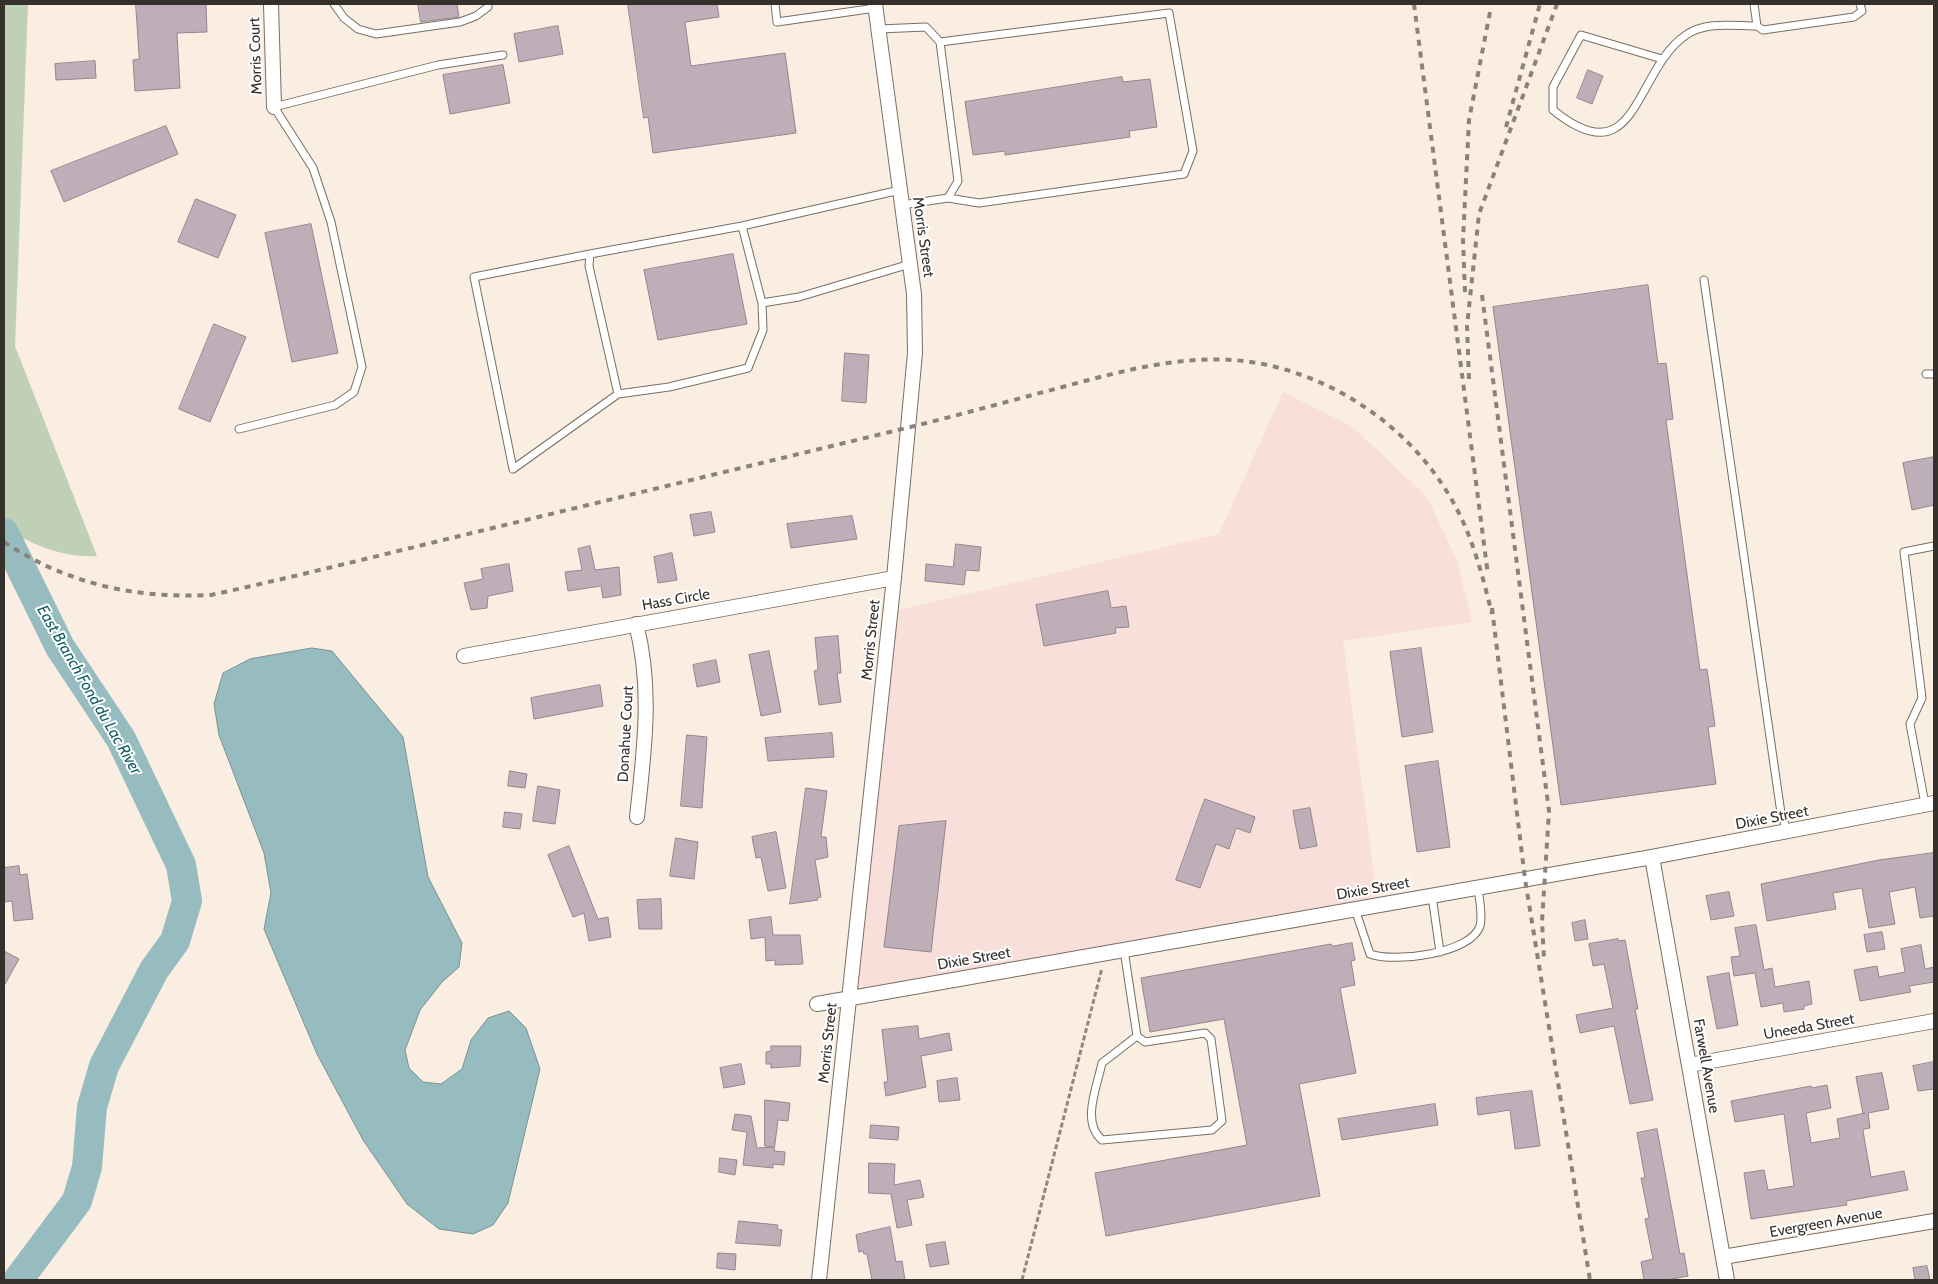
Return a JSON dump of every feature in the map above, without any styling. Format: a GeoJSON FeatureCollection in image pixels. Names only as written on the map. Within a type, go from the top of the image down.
{"type":"FeatureCollection","features":[{"type":"Feature","properties":{"kind":"street","name":"Morris Court"},"geometry":{"type":"LineString","coordinates":[[271,4],[274,107]]}},
{"type":"Feature","properties":{"kind":"street","name":"Morris Street"},"geometry":{"type":"LineString","coordinates":[[819,1280],[894,578],[915,353],[914,294],[876,6]]}},
{"type":"Feature","properties":{"kind":"street","name":"Hass Circle"},"geometry":{"type":"LineString","coordinates":[[464,656],[894,578]]}},
{"type":"Feature","properties":{"kind":"street","name":"Donahue Court"},"geometry":{"type":"LineString","coordinates":[[636,624],[643,661],[646,704],[637,816]]}},
{"type":"Feature","properties":{"kind":"street","name":"Dixie Street"},"geometry":{"type":"LineString","coordinates":[[817,1004],[1652,857],[1930,804]]}},
{"type":"Feature","properties":{"kind":"street","name":"Farwell Avenue"},"geometry":{"type":"LineString","coordinates":[[1652,857],[1727,1280]]}},
{"type":"Feature","properties":{"kind":"street","name":"Uneeda Street"},"geometry":{"type":"LineString","coordinates":[[1689,1065],[1934,1021]]}},
{"type":"Feature","properties":{"kind":"street","name":"Evergreen Avenue"},"geometry":{"type":"LineString","coordinates":[[1722,1257],[1934,1221]]}},
{"type":"Feature","properties":{"kind":"lane"},"geometry":{"type":"LineString","coordinates":[[334,4],[344,18],[358,29],[376,34],[460,22],[476,16],[488,7],[488,4]]}},
{"type":"Feature","properties":{"kind":"lane"},"geometry":{"type":"LineString","coordinates":[[774,4],[776,22],[876,6]]}},
{"type":"Feature","properties":{"kind":"lane"},"geometry":{"type":"LineString","coordinates":[[1754,4],[1757,26]]}},
{"type":"Feature","properties":{"kind":"lane"},"geometry":{"type":"LineString","coordinates":[[1662,59],[1581,34],[1553,87],[1553,110],[1573,126],[1598,133],[1620,128],[1639,102],[1662,59],[1686,35],[1706,26],[1757,26],[1763,30],[1854,17],[1862,11],[1860,4]]}},
{"type":"Feature","properties":{"kind":"lane"},"geometry":{"type":"LineString","coordinates":[[902,205],[948,198],[979,203],[1184,174],[1193,151],[1169,13],[940,42]]}},
{"type":"Feature","properties":{"kind":"lane"},"geometry":{"type":"LineString","coordinates":[[879,29],[926,27],[940,42],[958,181],[948,198]]}},
{"type":"Feature","properties":{"kind":"lane"},"geometry":{"type":"LineString","coordinates":[[239,429],[335,405],[354,392],[362,367],[328,213],[313,168],[274,107],[438,65],[504,55]]}},
{"type":"Feature","properties":{"kind":"lane"},"geometry":{"type":"LineString","coordinates":[[742,226],[762,304],[763,330],[748,368],[669,387],[618,394],[513,469],[474,277],[742,226],[900,190]]}},
{"type":"Feature","properties":{"kind":"lane"},"geometry":{"type":"LineString","coordinates":[[590,254],[589,266],[618,394]]}},
{"type":"Feature","properties":{"kind":"lane"},"geometry":{"type":"LineString","coordinates":[[762,304],[799,297],[910,264]]}},
{"type":"Feature","properties":{"kind":"lane"},"geometry":{"type":"LineString","coordinates":[[1704,280],[1781,813],[1787,831]]}},
{"type":"Feature","properties":{"kind":"lane"},"geometry":{"type":"LineString","coordinates":[[1926,374],[1934,374]]}},
{"type":"Feature","properties":{"kind":"lane"},"geometry":{"type":"LineString","coordinates":[[1930,804],[1910,724],[1922,698],[1904,552],[1934,546]]}},
{"type":"Feature","properties":{"kind":"lane"},"geometry":{"type":"LineString","coordinates":[[1354,909],[1370,954],[1380,958],[1435,954],[1473,938],[1480,925],[1478,887]]}},
{"type":"Feature","properties":{"kind":"lane"},"geometry":{"type":"LineString","coordinates":[[1432,896],[1440,952]]}},
{"type":"Feature","properties":{"kind":"lane"},"geometry":{"type":"LineString","coordinates":[[1124,949],[1137,1036],[1145,1042],[1205,1033],[1211,1039],[1222,1121],[1212,1130],[1102,1140],[1095,1134],[1090,1122],[1102,1063],[1137,1036]]}},
{"type":"Feature","properties":{"kind":"path"},"geometry":{"type":"LineString","coordinates":[[1022,1280],[1106,952]]}},
{"type":"Feature","properties":{"kind":"shaded area"},"geometry":{"type":"Polygon","coordinates":[[[1283,392],[1353,427],[1427,497],[1456,558],[1472,622],[1343,641],[1378,905],[849,997],[891,612],[1219,534],[1283,392]]]}},
{"type":"Feature","properties":{"kind":"green space"},"geometry":{"type":"Polygon","coordinates":[[[4,4],[28,4],[15,346],[97,556],[72,555],[48,549],[4,527],[4,4]]]}},
{"type":"Feature","properties":{"kind":"water"},"geometry":{"type":"Polygon","coordinates":[[[312,648],[332,651],[403,737],[428,877],[462,943],[459,967],[442,982],[420,1010],[405,1050],[409,1068],[423,1082],[441,1084],[462,1069],[471,1040],[488,1018],[509,1011],[526,1028],[540,1069],[508,1203],[493,1225],[473,1234],[439,1229],[407,1204],[363,1140],[317,1054],[264,929],[271,893],[264,853],[219,735],[214,704],[223,673],[250,659],[312,648]]]}},
{"type":"Feature","properties":{"kind":"building"},"geometry":{"type":"Polygon","coordinates":[[[136,4],[206,4],[207,32],[177,33],[180,88],[135,91],[133,60],[139,59],[136,4]]]}},
{"type":"Feature","properties":{"kind":"building"},"geometry":{"type":"Polygon","coordinates":[[[418,4],[457,4],[459,17],[421,22],[418,4]]]}},
{"type":"Feature","properties":{"kind":"building"},"geometry":{"type":"Polygon","coordinates":[[[628,4],[717,4],[719,17],[685,22],[691,66],[785,53],[796,133],[653,153],[648,117],[644,118],[628,4]]]}},
{"type":"Feature","properties":{"kind":"building"},"geometry":{"type":"Polygon","coordinates":[[[558,26],[563,54],[519,62],[514,34],[558,26]]]}},
{"type":"Feature","properties":{"kind":"building"},"geometry":{"type":"Polygon","coordinates":[[[95,61],[96,78],[56,80],[55,64],[95,61]]]}},
{"type":"Feature","properties":{"kind":"building"},"geometry":{"type":"Polygon","coordinates":[[[503,65],[510,103],[450,114],[443,75],[503,65]]]}},
{"type":"Feature","properties":{"kind":"building"},"geometry":{"type":"Polygon","coordinates":[[[1588,70],[1603,76],[1592,104],[1577,98],[1588,70]]]}},
{"type":"Feature","properties":{"kind":"building"},"geometry":{"type":"Polygon","coordinates":[[[1122,77],[1123,82],[1150,79],[1157,127],[1129,131],[1130,137],[1005,155],[1005,151],[973,155],[965,102],[1122,77]]]}},
{"type":"Feature","properties":{"kind":"building"},"geometry":{"type":"Polygon","coordinates":[[[166,126],[178,154],[64,202],[51,171],[166,126]]]}},
{"type":"Feature","properties":{"kind":"building"},"geometry":{"type":"Polygon","coordinates":[[[196,199],[236,215],[218,258],[178,242],[196,199]]]}},
{"type":"Feature","properties":{"kind":"building"},"geometry":{"type":"Polygon","coordinates":[[[311,224],[338,353],[292,362],[265,233],[311,224]]]}},
{"type":"Feature","properties":{"kind":"building"},"geometry":{"type":"Polygon","coordinates":[[[733,254],[747,324],[658,340],[644,270],[733,254]]]}},
{"type":"Feature","properties":{"kind":"building"},"geometry":{"type":"Polygon","coordinates":[[[1648,285],[1658,364],[1666,363],[1673,419],[1666,420],[1700,670],[1707,669],[1715,726],[1708,727],[1716,784],[1561,805],[1493,307],[1648,285]]]}},
{"type":"Feature","properties":{"kind":"building"},"geometry":{"type":"Polygon","coordinates":[[[214,324],[246,337],[210,422],[179,409],[214,324]]]}},
{"type":"Feature","properties":{"kind":"building"},"geometry":{"type":"Polygon","coordinates":[[[845,353],[869,355],[866,403],[842,401],[845,353]]]}},
{"type":"Feature","properties":{"kind":"building"},"geometry":{"type":"Polygon","coordinates":[[[1934,457],[1934,505],[1912,510],[1903,463],[1934,457]]]}},
{"type":"Feature","properties":{"kind":"building"},"geometry":{"type":"Polygon","coordinates":[[[711,512],[715,532],[694,536],[690,515],[711,512]]]}},
{"type":"Feature","properties":{"kind":"building"},"geometry":{"type":"Polygon","coordinates":[[[852,516],[857,539],[791,548],[787,524],[852,516]]]}},
{"type":"Feature","properties":{"kind":"building"},"geometry":{"type":"Polygon","coordinates":[[[956,544],[981,547],[979,571],[966,570],[964,585],[925,581],[926,564],[953,567],[956,544]]]}},
{"type":"Feature","properties":{"kind":"building"},"geometry":{"type":"Polygon","coordinates":[[[590,546],[595,570],[619,567],[621,595],[603,598],[601,586],[568,591],[565,572],[582,570],[578,549],[590,546]]]}},
{"type":"Feature","properties":{"kind":"building"},"geometry":{"type":"Polygon","coordinates":[[[672,553],[677,580],[658,583],[654,557],[672,553]]]}},
{"type":"Feature","properties":{"kind":"building"},"geometry":{"type":"Polygon","coordinates":[[[509,564],[513,591],[488,596],[487,608],[471,610],[464,583],[483,579],[481,569],[509,564]]]}},
{"type":"Feature","properties":{"kind":"building"},"geometry":{"type":"Polygon","coordinates":[[[1108,591],[1111,608],[1126,606],[1129,627],[1115,628],[1116,633],[1044,646],[1036,605],[1108,591]]]}},
{"type":"Feature","properties":{"kind":"building"},"geometry":{"type":"Polygon","coordinates":[[[838,636],[841,673],[837,673],[841,702],[819,705],[814,671],[818,670],[815,638],[838,636]]]}},
{"type":"Feature","properties":{"kind":"building"},"geometry":{"type":"Polygon","coordinates":[[[1421,648],[1433,732],[1402,737],[1390,652],[1421,648]]]}},
{"type":"Feature","properties":{"kind":"building"},"geometry":{"type":"Polygon","coordinates":[[[769,651],[781,712],[761,716],[749,655],[769,651]]]}},
{"type":"Feature","properties":{"kind":"building"},"geometry":{"type":"Polygon","coordinates":[[[716,660],[720,682],[697,687],[693,665],[716,660]]]}},
{"type":"Feature","properties":{"kind":"building"},"geometry":{"type":"Polygon","coordinates":[[[600,685],[603,706],[534,719],[531,698],[600,685]]]}},
{"type":"Feature","properties":{"kind":"building"},"geometry":{"type":"Polygon","coordinates":[[[832,733],[834,757],[768,761],[765,738],[832,733]]]}},
{"type":"Feature","properties":{"kind":"building"},"geometry":{"type":"Polygon","coordinates":[[[687,735],[707,737],[702,808],[681,806],[687,735]]]}},
{"type":"Feature","properties":{"kind":"building"},"geometry":{"type":"Polygon","coordinates":[[[1438,761],[1450,847],[1417,852],[1405,766],[1438,761]]]}},
{"type":"Feature","properties":{"kind":"building"},"geometry":{"type":"Polygon","coordinates":[[[510,771],[527,774],[525,788],[508,786],[510,771]]]}},
{"type":"Feature","properties":{"kind":"building"},"geometry":{"type":"Polygon","coordinates":[[[538,786],[560,790],[555,824],[533,821],[538,786]]]}},
{"type":"Feature","properties":{"kind":"building"},"geometry":{"type":"Polygon","coordinates":[[[806,788],[827,791],[821,837],[826,837],[828,857],[815,860],[821,897],[817,898],[818,900],[790,904],[806,788]]]}},
{"type":"Feature","properties":{"kind":"building"},"geometry":{"type":"Polygon","coordinates":[[[1205,799],[1255,817],[1250,833],[1236,828],[1229,849],[1216,844],[1200,888],[1176,880],[1205,799]]]}},
{"type":"Feature","properties":{"kind":"building"},"geometry":{"type":"Polygon","coordinates":[[[1310,808],[1317,846],[1300,849],[1293,811],[1310,808]]]}},
{"type":"Feature","properties":{"kind":"building"},"geometry":{"type":"Polygon","coordinates":[[[505,812],[522,814],[520,829],[503,827],[505,812]]]}},
{"type":"Feature","properties":{"kind":"building"},"geometry":{"type":"Polygon","coordinates":[[[946,821],[931,952],[884,947],[899,826],[946,821]]]}},
{"type":"Feature","properties":{"kind":"building"},"geometry":{"type":"Polygon","coordinates":[[[776,832],[786,888],[768,891],[761,857],[756,858],[752,837],[776,832]]]}},
{"type":"Feature","properties":{"kind":"building"},"geometry":{"type":"Polygon","coordinates":[[[676,838],[698,842],[694,879],[670,876],[676,838]]]}},
{"type":"Feature","properties":{"kind":"building"},"geometry":{"type":"Polygon","coordinates":[[[569,846],[598,919],[608,917],[611,937],[589,941],[584,913],[573,917],[548,855],[569,846]]]}},
{"type":"Feature","properties":{"kind":"building"},"geometry":{"type":"Polygon","coordinates":[[[1934,853],[1934,916],[1920,918],[1915,887],[1889,892],[1895,924],[1869,928],[1862,888],[1833,893],[1836,909],[1767,921],[1761,884],[1879,860],[1934,853]]]}},
{"type":"Feature","properties":{"kind":"building"},"geometry":{"type":"Polygon","coordinates":[[[19,866],[20,875],[27,874],[33,919],[14,921],[12,901],[4,902],[4,868],[19,866]]]}},
{"type":"Feature","properties":{"kind":"building"},"geometry":{"type":"Polygon","coordinates":[[[1729,892],[1734,916],[1711,920],[1706,896],[1729,892]]]}},
{"type":"Feature","properties":{"kind":"building"},"geometry":{"type":"Polygon","coordinates":[[[661,899],[662,929],[639,929],[637,900],[661,899]]]}},
{"type":"Feature","properties":{"kind":"building"},"geometry":{"type":"Polygon","coordinates":[[[771,917],[773,935],[800,935],[803,964],[775,965],[775,960],[766,961],[765,937],[751,939],[749,920],[771,917]]]}},
{"type":"Feature","properties":{"kind":"building"},"geometry":{"type":"Polygon","coordinates":[[[1585,920],[1588,939],[1575,941],[1572,923],[1585,920]]]}},
{"type":"Feature","properties":{"kind":"building"},"geometry":{"type":"Polygon","coordinates":[[[1756,925],[1764,970],[1772,968],[1775,987],[1809,981],[1812,1004],[1804,1006],[1804,1009],[1784,1012],[1783,1003],[1761,1007],[1755,973],[1734,976],[1731,957],[1740,956],[1735,928],[1756,925]]]}},
{"type":"Feature","properties":{"kind":"building"},"geometry":{"type":"Polygon","coordinates":[[[1882,932],[1885,949],[1867,952],[1864,935],[1882,932]]]}},
{"type":"Feature","properties":{"kind":"building"},"geometry":{"type":"Polygon","coordinates":[[[1618,939],[1618,941],[1625,940],[1638,1009],[1635,1009],[1653,1100],[1630,1104],[1614,1026],[1580,1033],[1576,1015],[1613,1008],[1604,964],[1593,966],[1589,944],[1618,939]]]}},
{"type":"Feature","properties":{"kind":"building"},"geometry":{"type":"Polygon","coordinates":[[[1352,943],[1355,960],[1351,961],[1355,985],[1340,988],[1356,1073],[1299,1084],[1320,1196],[1106,1236],[1095,1173],[1247,1145],[1224,1019],[1150,1032],[1141,978],[1331,944],[1332,946],[1352,943]]]}},
{"type":"Feature","properties":{"kind":"building"},"geometry":{"type":"Polygon","coordinates":[[[1921,945],[1925,969],[1934,967],[1934,982],[1909,986],[1911,992],[1860,1001],[1854,970],[1877,966],[1879,977],[1905,972],[1901,949],[1921,945]]]}},
{"type":"Feature","properties":{"kind":"building"},"geometry":{"type":"Polygon","coordinates":[[[4,951],[19,959],[4,986],[4,951]]]}},
{"type":"Feature","properties":{"kind":"building"},"geometry":{"type":"Polygon","coordinates":[[[1729,973],[1738,1025],[1717,1029],[1707,977],[1729,973]]]}},
{"type":"Feature","properties":{"kind":"building"},"geometry":{"type":"Polygon","coordinates":[[[918,1026],[919,1039],[949,1033],[952,1050],[921,1056],[926,1087],[886,1096],[884,1082],[888,1082],[882,1030],[918,1026]]]}},
{"type":"Feature","properties":{"kind":"building"},"geometry":{"type":"Polygon","coordinates":[[[771,1046],[801,1046],[800,1066],[771,1068],[771,1064],[766,1064],[766,1052],[771,1051],[771,1046]]]}},
{"type":"Feature","properties":{"kind":"building"},"geometry":{"type":"Polygon","coordinates":[[[1934,1062],[1934,1089],[1918,1091],[1913,1066],[1934,1062]]]}},
{"type":"Feature","properties":{"kind":"building"},"geometry":{"type":"Polygon","coordinates":[[[741,1064],[745,1084],[724,1088],[720,1068],[741,1064]]]}},
{"type":"Feature","properties":{"kind":"building"},"geometry":{"type":"Polygon","coordinates":[[[1882,1073],[1889,1109],[1868,1113],[1870,1128],[1863,1131],[1871,1177],[1904,1171],[1908,1190],[1846,1201],[1847,1205],[1751,1219],[1744,1173],[1764,1170],[1768,1190],[1794,1186],[1784,1114],[1735,1122],[1731,1101],[1811,1086],[1812,1088],[1827,1085],[1831,1108],[1806,1113],[1811,1143],[1840,1138],[1837,1119],[1863,1113],[1856,1077],[1882,1073]]]}},
{"type":"Feature","properties":{"kind":"building"},"geometry":{"type":"Polygon","coordinates":[[[957,1078],[960,1100],[939,1102],[937,1081],[957,1078]]]}},
{"type":"Feature","properties":{"kind":"building"},"geometry":{"type":"Polygon","coordinates":[[[1532,1091],[1540,1146],[1515,1149],[1510,1110],[1478,1115],[1476,1098],[1532,1091]]]}},
{"type":"Feature","properties":{"kind":"building"},"geometry":{"type":"Polygon","coordinates":[[[765,1100],[790,1103],[788,1121],[778,1120],[774,1151],[785,1152],[784,1165],[773,1164],[773,1168],[743,1165],[747,1132],[732,1130],[735,1114],[751,1116],[757,1148],[773,1147],[765,1146],[765,1100]]]}},
{"type":"Feature","properties":{"kind":"building"},"geometry":{"type":"Polygon","coordinates":[[[1435,1104],[1438,1125],[1342,1140],[1338,1119],[1435,1104]]]}},
{"type":"Feature","properties":{"kind":"building"},"geometry":{"type":"Polygon","coordinates":[[[871,1125],[899,1127],[898,1140],[870,1138],[871,1125]]]}},
{"type":"Feature","properties":{"kind":"building"},"geometry":{"type":"Polygon","coordinates":[[[1657,1129],[1680,1254],[1684,1253],[1688,1276],[1667,1280],[1644,1280],[1641,1262],[1653,1259],[1645,1219],[1649,1218],[1641,1178],[1645,1178],[1637,1133],[1657,1129]]]}},
{"type":"Feature","properties":{"kind":"building"},"geometry":{"type":"Polygon","coordinates":[[[720,1158],[737,1160],[735,1175],[719,1172],[720,1158]]]}},
{"type":"Feature","properties":{"kind":"building"},"geometry":{"type":"Polygon","coordinates":[[[869,1163],[895,1164],[894,1185],[920,1180],[924,1197],[907,1200],[912,1225],[897,1228],[891,1194],[869,1193],[869,1163]]]}},
{"type":"Feature","properties":{"kind":"building"},"geometry":{"type":"Polygon","coordinates":[[[739,1221],[778,1225],[777,1229],[782,1230],[780,1246],[736,1243],[739,1221]]]}},
{"type":"Feature","properties":{"kind":"building"},"geometry":{"type":"Polygon","coordinates":[[[890,1227],[896,1262],[902,1261],[905,1280],[872,1280],[867,1254],[864,1254],[863,1251],[859,1252],[856,1235],[890,1227]]]}},
{"type":"Feature","properties":{"kind":"building"},"geometry":{"type":"Polygon","coordinates":[[[945,1242],[949,1264],[930,1267],[926,1245],[945,1242]]]}},
{"type":"Feature","properties":{"kind":"building"},"geometry":{"type":"Polygon","coordinates":[[[718,1253],[736,1254],[735,1270],[717,1268],[718,1253]]]}},
{"type":"Feature","properties":{"kind":"building"},"geometry":{"type":"Polygon","coordinates":[[[1927,1266],[1930,1280],[1915,1280],[1913,1268],[1927,1266]]]}},
{"type":"Feature","properties":{"kind":"waterway","name":"East Branch Fond du Lac River"},"geometry":{"type":"LineString","coordinates":[[4,533],[60,647],[121,739],[181,865],[187,901],[175,941],[154,970],[104,1066],[92,1107],[87,1167],[77,1201],[18,1280]]}},
{"type":"Feature","properties":{"kind":"railway"},"geometry":{"type":"LineString","coordinates":[[1414,4],[1488,575]]}},
{"type":"Feature","properties":{"kind":"railway"},"geometry":{"type":"LineString","coordinates":[[1506,127],[1540,4]]}},
{"type":"Feature","properties":{"kind":"railway"},"geometry":{"type":"LineString","coordinates":[[1469,379],[1467,326],[1479,214],[1557,4]]}},
{"type":"Feature","properties":{"kind":"railway"},"geometry":{"type":"LineString","coordinates":[[1465,292],[1463,240],[1469,120],[1491,7]]}},
{"type":"Feature","properties":{"kind":"railway"},"geometry":{"type":"LineString","coordinates":[[1482,295],[1549,811],[1542,922],[1544,959]]}},
{"type":"Feature","properties":{"kind":"railway"},"geometry":{"type":"LineString","coordinates":[[4,542],[52,569],[103,586],[156,594],[183,596],[211,595],[914,426],[1111,374],[1168,363],[1225,360],[1254,362],[1313,379],[1341,393],[1393,429],[1416,451],[1436,476],[1453,502],[1475,551],[1492,614]]}},
{"type":"Feature","properties":{"kind":"railway"},"geometry":{"type":"LineString","coordinates":[[1492,608],[1525,879],[1590,1280]]}}]}
